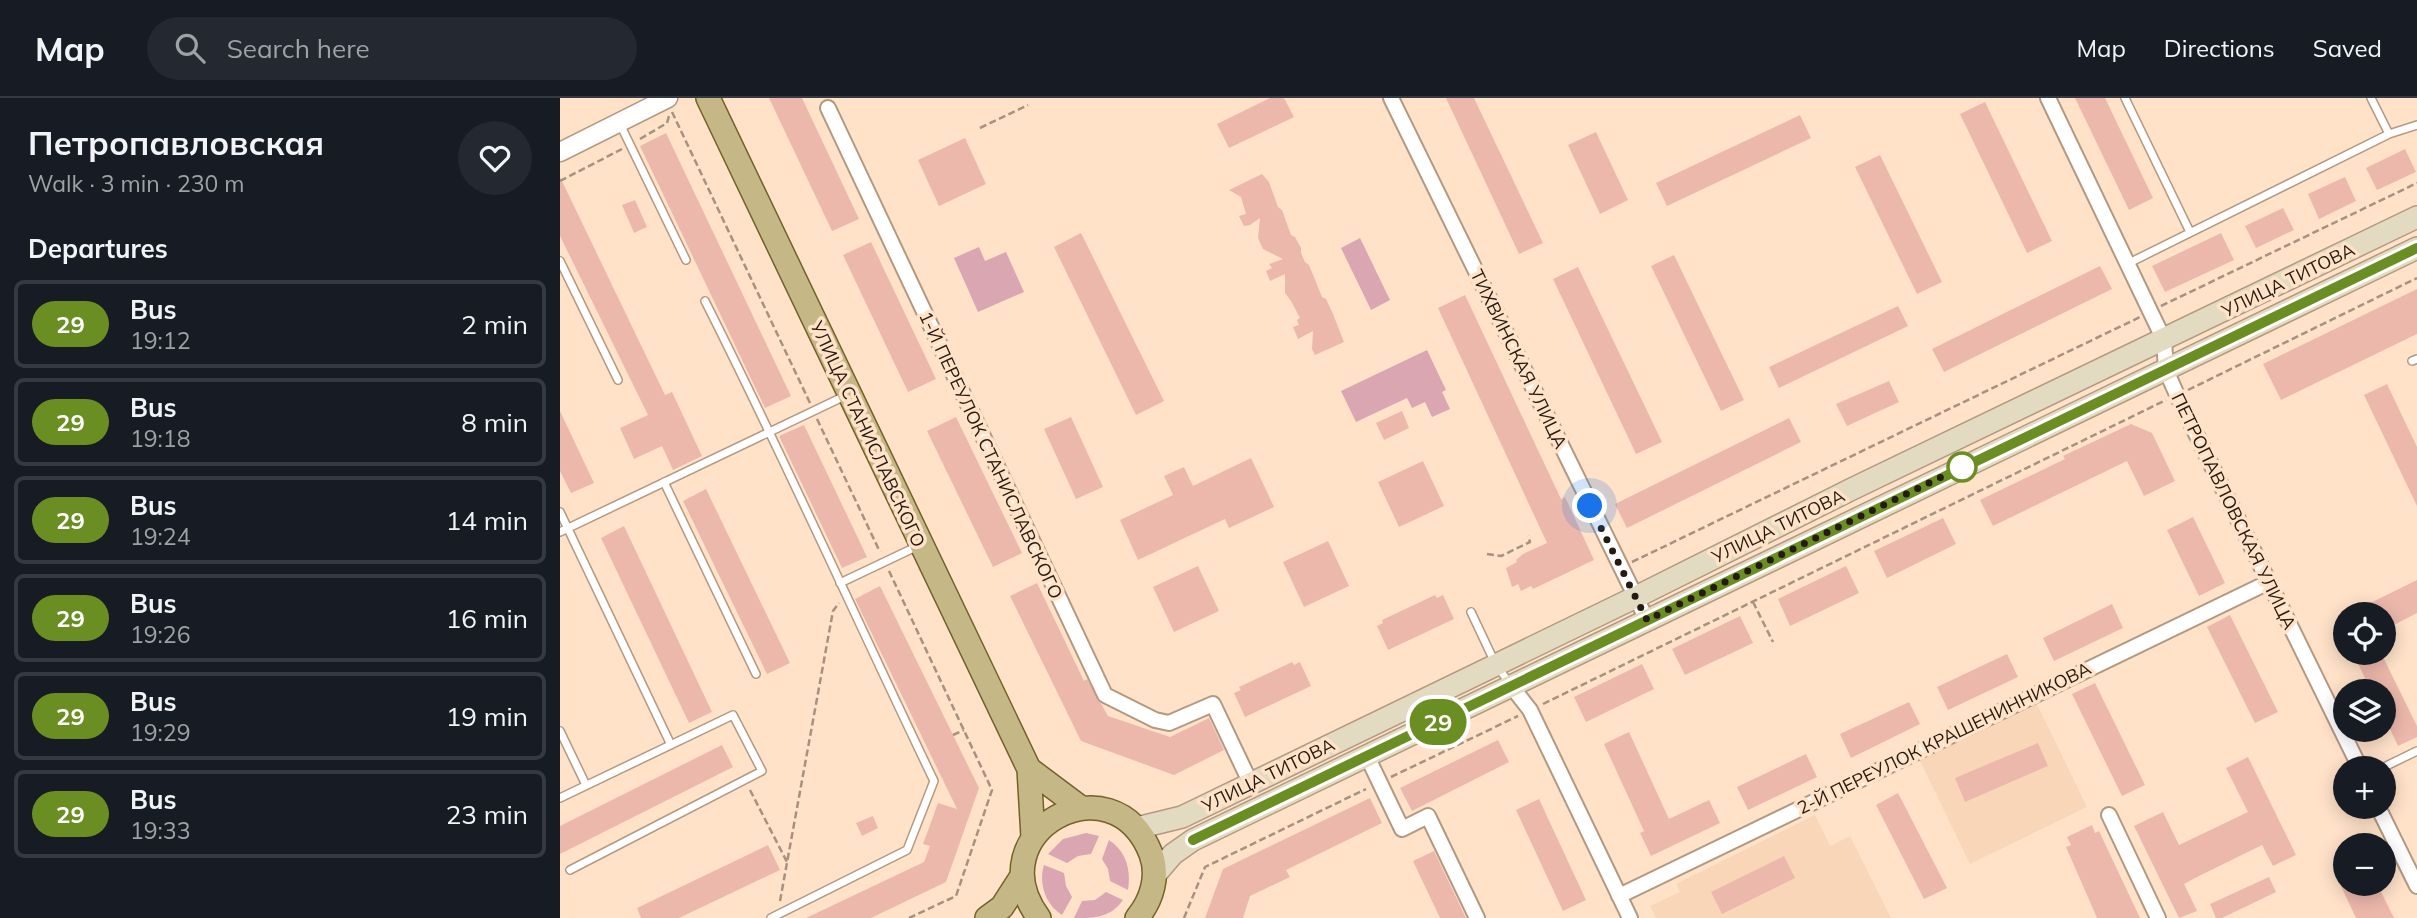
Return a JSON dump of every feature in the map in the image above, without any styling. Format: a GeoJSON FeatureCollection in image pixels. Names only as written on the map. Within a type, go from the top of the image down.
{"type":"FeatureCollection","features":[{"type":"Feature","properties":{"kind":"main road","name":"УЛИЦА СТАНИСЛАВСКОГО"},"geometry":{"type":"LineString","coordinates":[[708,98],[1029,769]]}},
{"type":"Feature","properties":{"kind":"main road","name":"УЛИЦА ТИТОВА"},"geometry":{"type":"LineString","coordinates":[[1137,828],[1182,817],[1852,489],[2417,217]]}},
{"type":"Feature","properties":{"kind":"main road","name":"УЛИЦА ТИТОВА"},"geometry":{"type":"LineString","coordinates":[[1155,875],[1173,854],[1193,840],[1512,687],[1864,513],[2417,248]]}},
{"type":"Feature","properties":{"kind":"main road"},"geometry":{"type":"LineString","coordinates":[[1029,769],[1081,808]]}},
{"type":"Feature","properties":{"kind":"main road"},"geometry":{"type":"LineString","coordinates":[[1029,769],[1033,837]]}},
{"type":"Feature","properties":{"kind":"main road"},"geometry":{"type":"LineString","coordinates":[[1039,918],[1026,896],[1022,876],[1025,855],[1033,837],[1054,817],[1081,808],[1103,809],[1121,816],[1137,828],[1149,849],[1155,875],[1153,891],[1142,915]]}},
{"type":"Feature","properties":{"kind":"main road"},"geometry":{"type":"LineString","coordinates":[[987,918],[1002,907],[1022,876]]}},
{"type":"Feature","properties":{"kind":"street","name":"ТИХВИНСКАЯ УЛИЦА"},"geometry":{"type":"LineString","coordinates":[[1391,98],[1647,620]]}},
{"type":"Feature","properties":{"kind":"street","name":"ПЕТРОПАВЛОВСКАЯ УЛИЦА"},"geometry":{"type":"LineString","coordinates":[[2048,98],[2164,340],[2166,370],[2177,395],[2354,756]]}},
{"type":"Feature","properties":{"kind":"street"},"geometry":{"type":"LineString","coordinates":[[560,152],[667,99]]}},
{"type":"Feature","properties":{"kind":"street","name":"1-Й ПЕРЕУЛОК СТАНИСЛАВСКОГО"},"geometry":{"type":"LineString","coordinates":[[828,108],[1105,695],[1155,720],[1169,723],[1213,704],[1251,784]]}},
{"type":"Feature","properties":{"kind":"street","name":"2-Й ПЕРЕУЛОК КРАШЕНИННИКОВА"},"geometry":{"type":"LineString","coordinates":[[1619,896],[2269,582]]}},
{"type":"Feature","properties":{"kind":"street"},"geometry":{"type":"LineString","coordinates":[[1512,687],[1530,710],[1630,918]]}},
{"type":"Feature","properties":{"kind":"street"},"geometry":{"type":"LineString","coordinates":[[1367,756],[1402,829],[1428,816],[1477,918]]}},
{"type":"Feature","properties":{"kind":"street"},"geometry":{"type":"LineString","coordinates":[[2109,815],[2158,918]]}},
{"type":"Feature","properties":{"kind":"street"},"geometry":{"type":"LineString","coordinates":[[2384,819],[2417,886]]}},
{"type":"Feature","properties":{"kind":"lane"},"geometry":{"type":"LineString","coordinates":[[2125,98],[2190,232]]}},
{"type":"Feature","properties":{"kind":"lane"},"geometry":{"type":"LineString","coordinates":[[2371,98],[2389,134]]}},
{"type":"Feature","properties":{"kind":"lane"},"geometry":{"type":"LineString","coordinates":[[619,122],[686,260]]}},
{"type":"Feature","properties":{"kind":"lane"},"geometry":{"type":"LineString","coordinates":[[2127,264],[2389,134],[2417,125]]}},
{"type":"Feature","properties":{"kind":"lane"},"geometry":{"type":"LineString","coordinates":[[560,261],[618,380]]}},
{"type":"Feature","properties":{"kind":"lane"},"geometry":{"type":"LineString","coordinates":[[705,301],[771,431],[839,583],[934,781],[907,850],[776,917]]}},
{"type":"Feature","properties":{"kind":"lane"},"geometry":{"type":"LineString","coordinates":[[564,530],[849,395]]}},
{"type":"Feature","properties":{"kind":"lane"},"geometry":{"type":"LineString","coordinates":[[664,482],[756,674]]}},
{"type":"Feature","properties":{"kind":"lane"},"geometry":{"type":"LineString","coordinates":[[560,512],[564,530],[671,745]]}},
{"type":"Feature","properties":{"kind":"lane"},"geometry":{"type":"LineString","coordinates":[[839,583],[920,545]]}},
{"type":"Feature","properties":{"kind":"lane"},"geometry":{"type":"LineString","coordinates":[[1471,612],[1496,665],[1512,687]]}},
{"type":"Feature","properties":{"kind":"lane"},"geometry":{"type":"LineString","coordinates":[[560,797],[733,715],[762,771],[570,870]]}},
{"type":"Feature","properties":{"kind":"lane"},"geometry":{"type":"LineString","coordinates":[[560,732],[586,785]]}},
{"type":"Feature","properties":{"kind":"lane"},"geometry":{"type":"LineString","coordinates":[[2396,761],[2417,751]]}},
{"type":"Feature","properties":{"kind":"path"},"geometry":{"type":"LineString","coordinates":[[667,99],[992,790],[956,895],[909,918]]}},
{"type":"Feature","properties":{"kind":"path"},"geometry":{"type":"LineString","coordinates":[[980,128],[1028,105]]}},
{"type":"Feature","properties":{"kind":"path"},"geometry":{"type":"LineString","coordinates":[[1631,563],[2417,183]]}},
{"type":"Feature","properties":{"kind":"path"},"geometry":{"type":"LineString","coordinates":[[1184,918],[1205,867],[2417,278]]}},
{"type":"Feature","properties":{"kind":"path"},"geometry":{"type":"LineString","coordinates":[[1487,554],[1502,556],[1530,542],[1528,536]]}},
{"type":"Feature","properties":{"kind":"path"},"geometry":{"type":"LineString","coordinates":[[776,917],[833,611],[845,595]]}},
{"type":"Feature","properties":{"kind":"path"},"geometry":{"type":"LineString","coordinates":[[1753,602],[1773,642]]}},
{"type":"Feature","properties":{"kind":"path"},"geometry":{"type":"LineString","coordinates":[[953,735],[964,730]]}},
{"type":"Feature","properties":{"kind":"path"},"geometry":{"type":"LineString","coordinates":[[744,780],[787,862]]}},
{"type":"Feature","properties":{"kind":"shaded area"},"geometry":{"type":"Polygon","coordinates":[[[1360,238],[1390,300],[1371,310],[1341,248],[1360,238]]]}},
{"type":"Feature","properties":{"kind":"shaded area"},"geometry":{"type":"Polygon","coordinates":[[[979,247],[985,261],[1006,252],[1024,292],[978,312],[954,258],[979,247]]]}},
{"type":"Feature","properties":{"kind":"shaded area"},"geometry":{"type":"Polygon","coordinates":[[[1427,350],[1446,390],[1442,392],[1450,409],[1432,417],[1425,402],[1412,408],[1407,398],[1356,422],[1341,391],[1427,350]]]}},
{"type":"Feature","properties":{"kind":"shaded area"},"geometry":{"type":"Polygon","coordinates":[[[2036,702],[2087,807],[1970,864],[1919,759],[2036,702]]]}},
{"type":"Feature","properties":{"kind":"shaded area"},"geometry":{"type":"Polygon","coordinates":[[[1815,815],[1830,846],[1850,836],[1891,918],[1656,918],[1650,906],[1680,892],[1676,884],[1815,815]]]}},
{"type":"Feature","properties":{"kind":"shaded area"},"geometry":{"type":"Polygon","coordinates":[[[1086,833],[1099,836],[1091,854],[1078,856],[1067,863],[1048,854],[1063,839],[1086,833]]]}},
{"type":"Feature","properties":{"kind":"shaded area"},"geometry":{"type":"Polygon","coordinates":[[[1109,840],[1124,856],[1129,875],[1128,890],[1110,881],[1108,869],[1102,859],[1109,840]]]}},
{"type":"Feature","properties":{"kind":"shaded area"},"geometry":{"type":"Polygon","coordinates":[[[1044,865],[1064,873],[1066,886],[1072,897],[1062,915],[1052,906],[1045,893],[1042,879],[1044,865]]]}},
{"type":"Feature","properties":{"kind":"shaded area"},"geometry":{"type":"Polygon","coordinates":[[[1106,892],[1123,900],[1102,916],[1074,918],[1082,901],[1095,900],[1106,892]]]}},
{"type":"Feature","properties":{"kind":"building"},"geometry":{"type":"Polygon","coordinates":[[[769,98],[802,98],[859,219],[832,231],[769,98]]]}},
{"type":"Feature","properties":{"kind":"building"},"geometry":{"type":"Polygon","coordinates":[[[1270,98],[1284,98],[1294,117],[1229,148],[1217,124],[1270,98]]]}},
{"type":"Feature","properties":{"kind":"building"},"geometry":{"type":"Polygon","coordinates":[[[1446,98],[1474,98],[1543,243],[1519,254],[1446,98]]]}},
{"type":"Feature","properties":{"kind":"building"},"geometry":{"type":"Polygon","coordinates":[[[2075,98],[2105,98],[2153,198],[2129,210],[2075,98]]]}},
{"type":"Feature","properties":{"kind":"building"},"geometry":{"type":"Polygon","coordinates":[[[1985,102],[2052,241],[2027,253],[1960,114],[1985,102]]]}},
{"type":"Feature","properties":{"kind":"building"},"geometry":{"type":"Polygon","coordinates":[[[1800,115],[1811,138],[1667,206],[1656,183],[1800,115]]]}},
{"type":"Feature","properties":{"kind":"building"},"geometry":{"type":"Polygon","coordinates":[[[1596,132],[1628,200],[1600,214],[1568,145],[1596,132]]]}},
{"type":"Feature","properties":{"kind":"building"},"geometry":{"type":"Polygon","coordinates":[[[666,133],[791,396],[765,408],[640,146],[666,133]]]}},
{"type":"Feature","properties":{"kind":"building"},"geometry":{"type":"Polygon","coordinates":[[[965,138],[986,184],[939,206],[918,160],[965,138]]]}},
{"type":"Feature","properties":{"kind":"building"},"geometry":{"type":"Polygon","coordinates":[[[2405,149],[2416,172],[2377,190],[2366,168],[2405,149]]]}},
{"type":"Feature","properties":{"kind":"building"},"geometry":{"type":"Polygon","coordinates":[[[1880,155],[1942,282],[1917,294],[1855,167],[1880,155]]]}},
{"type":"Feature","properties":{"kind":"building"},"geometry":{"type":"Polygon","coordinates":[[[1262,174],[1269,182],[1291,235],[1301,248],[1305,262],[1309,265],[1322,297],[1326,299],[1344,342],[1315,355],[1312,349],[1313,331],[1298,339],[1293,327],[1299,325],[1297,320],[1300,318],[1285,293],[1285,274],[1270,281],[1266,271],[1272,268],[1269,264],[1283,259],[1263,249],[1258,238],[1260,218],[1244,226],[1239,216],[1246,214],[1241,197],[1229,190],[1262,174]]]}},
{"type":"Feature","properties":{"kind":"building"},"geometry":{"type":"Polygon","coordinates":[[[560,177],[665,395],[672,392],[702,456],[673,470],[662,446],[634,459],[620,428],[648,415],[560,236],[560,177]]]}},
{"type":"Feature","properties":{"kind":"building"},"geometry":{"type":"Polygon","coordinates":[[[2345,177],[2356,201],[2319,219],[2308,194],[2345,177]]]}},
{"type":"Feature","properties":{"kind":"building"},"geometry":{"type":"Polygon","coordinates":[[[635,200],[647,227],[634,233],[622,205],[635,200]]]}},
{"type":"Feature","properties":{"kind":"building"},"geometry":{"type":"Polygon","coordinates":[[[2283,208],[2294,230],[2256,248],[2245,226],[2283,208]]]}},
{"type":"Feature","properties":{"kind":"building"},"geometry":{"type":"Polygon","coordinates":[[[1081,233],[1164,401],[1136,415],[1054,247],[1081,233]]]}},
{"type":"Feature","properties":{"kind":"building"},"geometry":{"type":"Polygon","coordinates":[[[2221,233],[2234,260],[2165,292],[2152,266],[2221,233]]]}},
{"type":"Feature","properties":{"kind":"building"},"geometry":{"type":"Polygon","coordinates":[[[871,242],[936,379],[908,392],[843,255],[871,242]]]}},
{"type":"Feature","properties":{"kind":"building"},"geometry":{"type":"Polygon","coordinates":[[[1674,255],[1744,400],[1721,411],[1651,266],[1674,255]]]}},
{"type":"Feature","properties":{"kind":"building"},"geometry":{"type":"Polygon","coordinates":[[[2100,266],[2112,289],[1944,372],[1932,349],[2100,266]]]}},
{"type":"Feature","properties":{"kind":"building"},"geometry":{"type":"Polygon","coordinates":[[[1578,267],[1662,442],[1636,454],[1553,279],[1578,267]]]}},
{"type":"Feature","properties":{"kind":"building"},"geometry":{"type":"Polygon","coordinates":[[[2417,289],[2417,334],[2281,400],[2263,364],[2417,289]]]}},
{"type":"Feature","properties":{"kind":"building"},"geometry":{"type":"Polygon","coordinates":[[[1465,295],[1561,499],[1565,497],[1594,560],[1533,589],[1531,586],[1521,591],[1518,584],[1512,587],[1506,568],[1517,562],[1523,554],[1547,543],[1438,308],[1465,295]]]}},
{"type":"Feature","properties":{"kind":"building"},"geometry":{"type":"Polygon","coordinates":[[[1898,306],[1908,326],[1779,388],[1769,367],[1898,306]]]}},
{"type":"Feature","properties":{"kind":"building"},"geometry":{"type":"Polygon","coordinates":[[[1889,381],[1899,402],[1847,426],[1836,404],[1889,381]]]}},
{"type":"Feature","properties":{"kind":"building"},"geometry":{"type":"Polygon","coordinates":[[[2387,384],[2417,447],[2417,506],[2364,395],[2387,384]]]}},
{"type":"Feature","properties":{"kind":"building"},"geometry":{"type":"Polygon","coordinates":[[[560,411],[594,483],[571,493],[560,471],[560,411]]]}},
{"type":"Feature","properties":{"kind":"building"},"geometry":{"type":"Polygon","coordinates":[[[1402,411],[1409,428],[1384,440],[1376,423],[1402,411]]]}},
{"type":"Feature","properties":{"kind":"building"},"geometry":{"type":"Polygon","coordinates":[[[956,417],[1022,553],[993,567],[927,431],[956,417]]]}},
{"type":"Feature","properties":{"kind":"building"},"geometry":{"type":"Polygon","coordinates":[[[1071,417],[1103,487],[1076,499],[1044,429],[1071,417]]]}},
{"type":"Feature","properties":{"kind":"building"},"geometry":{"type":"Polygon","coordinates":[[[1789,418],[1801,442],[1627,528],[1615,504],[1789,418]]]}},
{"type":"Feature","properties":{"kind":"building"},"geometry":{"type":"Polygon","coordinates":[[[2131,424],[2152,433],[2175,481],[2144,496],[2127,461],[1993,526],[1980,500],[2131,424]]]}},
{"type":"Feature","properties":{"kind":"building"},"geometry":{"type":"Polygon","coordinates":[[[804,425],[867,557],[842,568],[779,436],[804,425]]]}},
{"type":"Feature","properties":{"kind":"building"},"geometry":{"type":"Polygon","coordinates":[[[1251,458],[1274,507],[1229,528],[1225,519],[1138,560],[1120,520],[1173,495],[1164,476],[1184,467],[1193,486],[1251,458]]]}},
{"type":"Feature","properties":{"kind":"building"},"geometry":{"type":"Polygon","coordinates":[[[1423,461],[1444,506],[1399,527],[1378,482],[1423,461]]]}},
{"type":"Feature","properties":{"kind":"building"},"geometry":{"type":"Polygon","coordinates":[[[706,489],[790,663],[767,674],[683,501],[706,489]]]}},
{"type":"Feature","properties":{"kind":"building"},"geometry":{"type":"Polygon","coordinates":[[[2193,517],[2225,583],[2199,596],[2167,530],[2193,517]]]}},
{"type":"Feature","properties":{"kind":"building"},"geometry":{"type":"Polygon","coordinates":[[[1943,518],[1956,544],[1887,578],[1874,551],[1943,518]]]}},
{"type":"Feature","properties":{"kind":"building"},"geometry":{"type":"Polygon","coordinates":[[[624,526],[712,712],[689,723],[601,538],[624,526]]]}},
{"type":"Feature","properties":{"kind":"building"},"geometry":{"type":"Polygon","coordinates":[[[1328,541],[1349,586],[1304,607],[1283,562],[1328,541]]]}},
{"type":"Feature","properties":{"kind":"building"},"geometry":{"type":"Polygon","coordinates":[[[1198,566],[1219,611],[1174,632],[1153,587],[1198,566]]]}},
{"type":"Feature","properties":{"kind":"building"},"geometry":{"type":"Polygon","coordinates":[[[1846,566],[1859,593],[1790,626],[1778,599],[1846,566]]]}},
{"type":"Feature","properties":{"kind":"building"},"geometry":{"type":"Polygon","coordinates":[[[2417,580],[2417,613],[2396,624],[2396,602],[2372,602],[2417,580]]]}},
{"type":"Feature","properties":{"kind":"building"},"geometry":{"type":"Polygon","coordinates":[[[1037,583],[1084,681],[1087,679],[1108,716],[1170,737],[1209,718],[1224,750],[1174,775],[1081,741],[1010,596],[1037,583]]]}},
{"type":"Feature","properties":{"kind":"building"},"geometry":{"type":"Polygon","coordinates":[[[880,586],[979,788],[946,882],[871,918],[806,918],[924,862],[930,846],[923,844],[938,803],[957,809],[855,599],[880,586]]]}},
{"type":"Feature","properties":{"kind":"building"},"geometry":{"type":"Polygon","coordinates":[[[1435,595],[1437,598],[1443,595],[1454,619],[1388,650],[1377,626],[1383,623],[1382,620],[1435,595]]]}},
{"type":"Feature","properties":{"kind":"building"},"geometry":{"type":"Polygon","coordinates":[[[2112,604],[2123,628],[2054,661],[2043,638],[2112,604]]]}},
{"type":"Feature","properties":{"kind":"building"},"geometry":{"type":"Polygon","coordinates":[[[2230,615],[2278,712],[2255,723],[2207,627],[2230,615]]]}},
{"type":"Feature","properties":{"kind":"building"},"geometry":{"type":"Polygon","coordinates":[[[1740,616],[1753,643],[1685,675],[1672,649],[1740,616]]]}},
{"type":"Feature","properties":{"kind":"building"},"geometry":{"type":"Polygon","coordinates":[[[2007,654],[2018,677],[1948,710],[1937,687],[2007,654]]]}},
{"type":"Feature","properties":{"kind":"building"},"geometry":{"type":"Polygon","coordinates":[[[1292,662],[1294,665],[1300,662],[1311,686],[1245,717],[1234,693],[1241,690],[1239,687],[1292,662]]]}},
{"type":"Feature","properties":{"kind":"building"},"geometry":{"type":"Polygon","coordinates":[[[1642,664],[1654,689],[1586,722],[1574,697],[1642,664]]]}},
{"type":"Feature","properties":{"kind":"building"},"geometry":{"type":"Polygon","coordinates":[[[2359,665],[2387,665],[2394,679],[2365,679],[2359,665]]]}},
{"type":"Feature","properties":{"kind":"building"},"geometry":{"type":"Polygon","coordinates":[[[2095,683],[2145,785],[2122,796],[2072,694],[2095,683]]]}},
{"type":"Feature","properties":{"kind":"building"},"geometry":{"type":"Polygon","coordinates":[[[2396,683],[2417,726],[2417,737],[2398,746],[2396,683]]]}},
{"type":"Feature","properties":{"kind":"building"},"geometry":{"type":"Polygon","coordinates":[[[1909,702],[1920,724],[1851,758],[1840,734],[1909,702]]]}},
{"type":"Feature","properties":{"kind":"building"},"geometry":{"type":"Polygon","coordinates":[[[1629,732],[1669,819],[1709,800],[1720,823],[1651,856],[1640,833],[1644,831],[1604,744],[1629,732]]]}},
{"type":"Feature","properties":{"kind":"building"},"geometry":{"type":"Polygon","coordinates":[[[1498,740],[1509,762],[1412,811],[1400,788],[1498,740]]]}},
{"type":"Feature","properties":{"kind":"building"},"geometry":{"type":"Polygon","coordinates":[[[2038,743],[2048,766],[1965,802],[1955,778],[2038,743]]]}},
{"type":"Feature","properties":{"kind":"building"},"geometry":{"type":"Polygon","coordinates":[[[722,745],[733,767],[560,854],[560,826],[722,745]]]}},
{"type":"Feature","properties":{"kind":"building"},"geometry":{"type":"Polygon","coordinates":[[[1806,754],[1817,777],[1748,810],[1737,787],[1806,754]]]}},
{"type":"Feature","properties":{"kind":"building"},"geometry":{"type":"Polygon","coordinates":[[[2248,757],[2296,855],[2273,866],[2262,845],[2195,878],[2184,884],[2197,911],[2179,918],[2134,826],[2163,812],[2179,845],[2248,812],[2226,768],[2248,757]]]}},
{"type":"Feature","properties":{"kind":"building"},"geometry":{"type":"Polygon","coordinates":[[[1898,793],[1947,888],[1924,899],[1876,805],[1898,793]]]}},
{"type":"Feature","properties":{"kind":"building"},"geometry":{"type":"Polygon","coordinates":[[[1370,798],[1382,823],[1286,870],[1290,877],[1250,896],[1243,918],[1205,918],[1223,869],[1370,798]]]}},
{"type":"Feature","properties":{"kind":"building"},"geometry":{"type":"Polygon","coordinates":[[[1539,799],[1586,900],[1563,911],[1516,810],[1539,799]]]}},
{"type":"Feature","properties":{"kind":"building"},"geometry":{"type":"Polygon","coordinates":[[[873,816],[878,828],[862,836],[856,823],[873,816]]]}},
{"type":"Feature","properties":{"kind":"building"},"geometry":{"type":"Polygon","coordinates":[[[2092,825],[2095,833],[2099,831],[2140,918],[2097,918],[2066,847],[2071,845],[2067,837],[2092,825]]]}},
{"type":"Feature","properties":{"kind":"building"},"geometry":{"type":"Polygon","coordinates":[[[768,845],[780,870],[679,918],[641,918],[637,908],[768,845]]]}},
{"type":"Feature","properties":{"kind":"building"},"geometry":{"type":"Polygon","coordinates":[[[1434,851],[1466,918],[1440,918],[1413,861],[1434,851]]]}},
{"type":"Feature","properties":{"kind":"building"},"geometry":{"type":"Polygon","coordinates":[[[1784,856],[1795,878],[1722,914],[1711,892],[1784,856]]]}},
{"type":"Feature","properties":{"kind":"building"},"geometry":{"type":"Polygon","coordinates":[[[2269,877],[2276,892],[2222,918],[2216,918],[2210,904],[2269,877]]]}},
{"type":"Feature","properties":{"kind":"building"},"geometry":{"type":"Polygon","coordinates":[[[2346,896],[2383,896],[2394,918],[2356,918],[2346,896]]]}},
{"type":"Feature","properties":{"kind":"bus line","name":"29"},"geometry":{"type":"LineString","coordinates":[[1193,840],[1512,687],[1864,513],[2417,248]]}},
{"type":"Feature","properties":{"kind":"route"},"geometry":{"type":"LineString","coordinates":[[1590,506],[1647,620],[1964,466],[1962,467]]}}]}
